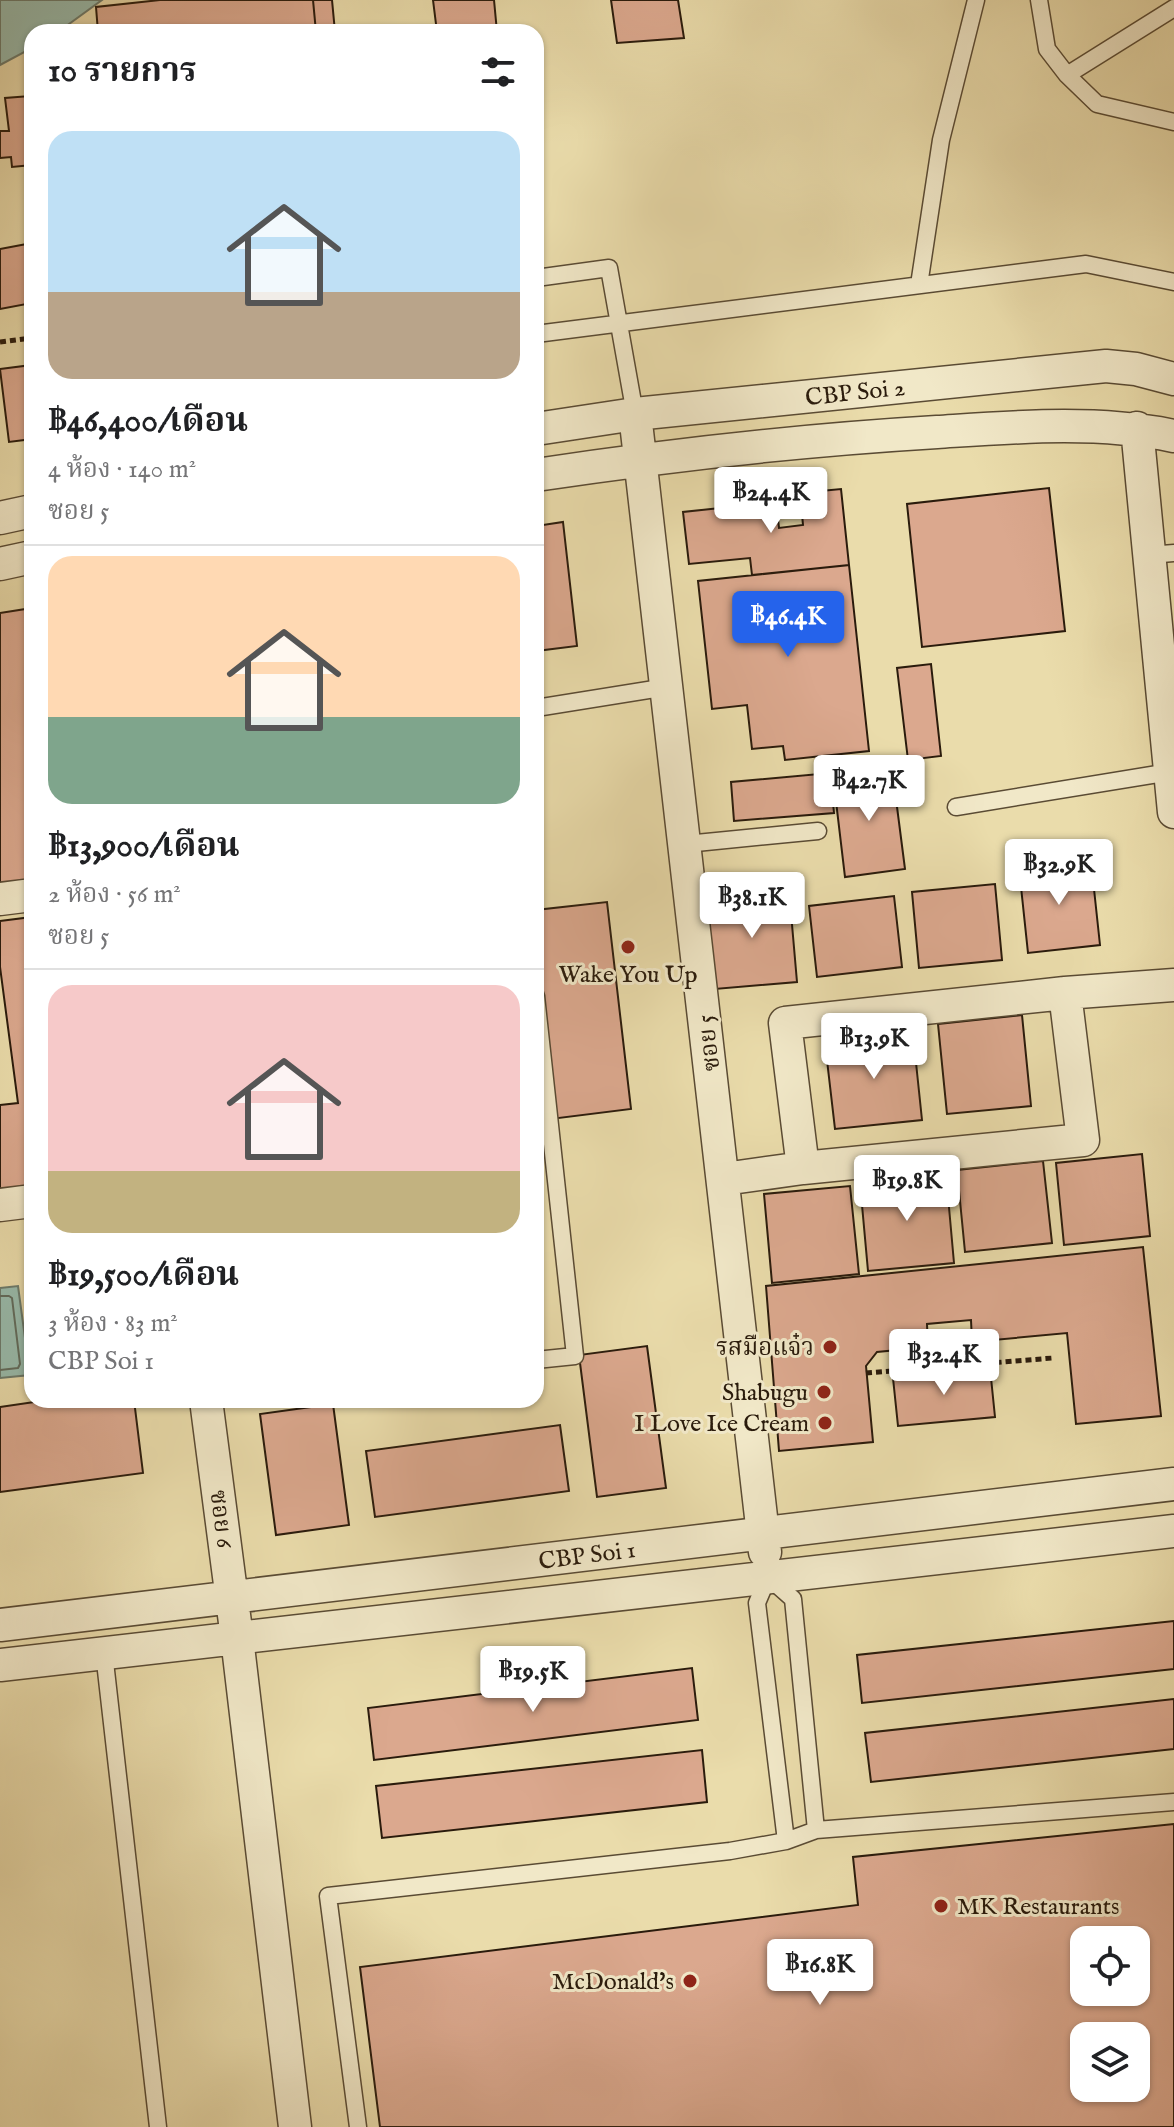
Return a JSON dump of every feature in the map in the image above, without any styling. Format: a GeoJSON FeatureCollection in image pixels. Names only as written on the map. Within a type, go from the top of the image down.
{"type":"FeatureCollection","features":[{"type":"Feature","properties":{"kind":"street","name":"CBP Soi 2"},"geometry":{"type":"LineString","coordinates":[[544,428],[635,414],[1106,366],[1136,369],[1174,379]]}},
{"type":"Feature","properties":{"kind":"street","name":"ซอย 5"},"geometry":{"type":"LineString","coordinates":[[635,414],[768,1577]]}},
{"type":"Feature","properties":{"kind":"street","name":"CBP Soi 2"},"geometry":{"type":"LineString","coordinates":[[544,474],[640,459],[880,435],[1011,427],[1137,428],[1174,436]]}},
{"type":"Feature","properties":{"kind":"street"},"geometry":{"type":"LineString","coordinates":[[1137,428],[1161,554],[1174,812]]}},
{"type":"Feature","properties":{"kind":"street"},"geometry":{"type":"LineString","coordinates":[[0,518],[24,513]]}},
{"type":"Feature","properties":{"kind":"street"},"geometry":{"type":"LineString","coordinates":[[0,564],[24,559]]}},
{"type":"Feature","properties":{"kind":"street"},"geometry":{"type":"LineString","coordinates":[[0,899],[24,896]]}},
{"type":"Feature","properties":{"kind":"street"},"geometry":{"type":"LineString","coordinates":[[803,1168],[785,1023],[1065,993],[1174,985]]}},
{"type":"Feature","properties":{"kind":"street"},"geometry":{"type":"LineString","coordinates":[[724,1179],[803,1168],[1083,1140],[1065,993]]}},
{"type":"Feature","properties":{"kind":"street"},"geometry":{"type":"LineString","coordinates":[[0,1205],[24,1202]]}},
{"type":"Feature","properties":{"kind":"street","name":"ซอย 6"},"geometry":{"type":"LineString","coordinates":[[207,1408],[295,2127]]}},
{"type":"Feature","properties":{"kind":"street","name":"CBP Soi 1"},"geometry":{"type":"LineString","coordinates":[[0,1625],[1174,1484]]}},
{"type":"Feature","properties":{"kind":"street","name":"CBP Soi 1"},"geometry":{"type":"LineString","coordinates":[[0,1665],[1174,1531]]}},
{"type":"Feature","properties":{"kind":"lane"},"geometry":{"type":"LineString","coordinates":[[919,285],[941,140],[976,0]]}},
{"type":"Feature","properties":{"kind":"lane"},"geometry":{"type":"LineString","coordinates":[[1039,0],[1047,49],[1067,75],[1097,104],[1174,122]]}},
{"type":"Feature","properties":{"kind":"lane"},"geometry":{"type":"LineString","coordinates":[[1067,75],[1174,8]]}},
{"type":"Feature","properties":{"kind":"lane"},"geometry":{"type":"LineString","coordinates":[[544,333],[1086,264],[1174,282]]}},
{"type":"Feature","properties":{"kind":"lane"},"geometry":{"type":"LineString","coordinates":[[544,277],[609,268],[635,414]]}},
{"type":"Feature","properties":{"kind":"lane"},"geometry":{"type":"LineString","coordinates":[[544,707],[667,687]]}},
{"type":"Feature","properties":{"kind":"lane"},"geometry":{"type":"LineString","coordinates":[[956,807],[1170,772]]}},
{"type":"Feature","properties":{"kind":"lane"},"geometry":{"type":"LineString","coordinates":[[686,844],[818,831]]}},
{"type":"Feature","properties":{"kind":"lane"},"geometry":{"type":"LineString","coordinates":[[544,1359],[575,1356],[545,1150]]}},
{"type":"Feature","properties":{"kind":"lane"},"geometry":{"type":"LineString","coordinates":[[786,1841],[757,1603],[768,1577],[793,1599],[816,1830]]}},
{"type":"Feature","properties":{"kind":"lane"},"geometry":{"type":"LineString","coordinates":[[104,1653],[158,2127]]}},
{"type":"Feature","properties":{"kind":"lane"},"geometry":{"type":"LineString","coordinates":[[358,2127],[328,1896],[730,1851],[786,1841],[816,1830],[1174,1802]]}},
{"type":"Feature","properties":{"kind":"path"},"geometry":{"type":"LineString","coordinates":[[0,342],[24,339]]}},
{"type":"Feature","properties":{"kind":"path"},"geometry":{"type":"LineString","coordinates":[[866,1373],[1053,1358]]}},
{"type":"Feature","properties":{"kind":"water"},"geometry":{"type":"Polygon","coordinates":[[[0,0],[102,0],[69,24],[24,24],[24,52],[0,65],[0,0]]]}},
{"type":"Feature","properties":{"kind":"water"},"geometry":{"type":"Polygon","coordinates":[[[18,1286],[24,1330],[24,1376],[0,1378],[0,1288],[18,1286]]]}},
{"type":"Feature","properties":{"kind":"building"},"geometry":{"type":"Polygon","coordinates":[[[160,0],[313,0],[315,24],[97,24],[96,7],[160,0]]]}},
{"type":"Feature","properties":{"kind":"building"},"geometry":{"type":"Polygon","coordinates":[[[313,0],[332,0],[334,24],[315,24],[313,0]]]}},
{"type":"Feature","properties":{"kind":"building"},"geometry":{"type":"Polygon","coordinates":[[[433,0],[494,0],[496,24],[436,24],[433,0]]]}},
{"type":"Feature","properties":{"kind":"building"},"geometry":{"type":"Polygon","coordinates":[[[611,0],[678,0],[684,38],[617,43],[611,0]]]}},
{"type":"Feature","properties":{"kind":"building"},"geometry":{"type":"Polygon","coordinates":[[[24,96],[24,166],[12,167],[11,157],[0,158],[0,131],[9,131],[5,98],[24,96]]]}},
{"type":"Feature","properties":{"kind":"building"},"geometry":{"type":"Polygon","coordinates":[[[24,244],[24,304],[0,309],[0,249],[24,244]]]}},
{"type":"Feature","properties":{"kind":"building"},"geometry":{"type":"Polygon","coordinates":[[[24,366],[24,440],[9,442],[0,369],[24,366]]]}},
{"type":"Feature","properties":{"kind":"building"},"geometry":{"type":"Polygon","coordinates":[[[1049,488],[1065,631],[922,647],[907,504],[1049,488]]]}},
{"type":"Feature","properties":{"kind":"building"},"geometry":{"type":"Polygon","coordinates":[[[841,489],[849,565],[752,575],[750,558],[689,564],[683,512],[776,502],[779,528],[803,525],[800,493],[841,489]]]}},
{"type":"Feature","properties":{"kind":"building"},"geometry":{"type":"Polygon","coordinates":[[[563,522],[577,646],[544,650],[544,525],[563,522]]]}},
{"type":"Feature","properties":{"kind":"building"},"geometry":{"type":"Polygon","coordinates":[[[849,565],[869,751],[785,760],[783,746],[752,749],[747,705],[712,709],[698,581],[849,565]]]}},
{"type":"Feature","properties":{"kind":"building"},"geometry":{"type":"Polygon","coordinates":[[[24,609],[24,888],[0,891],[0,613],[24,609]]]}},
{"type":"Feature","properties":{"kind":"building"},"geometry":{"type":"Polygon","coordinates":[[[931,664],[941,756],[908,760],[897,668],[931,664]]]}},
{"type":"Feature","properties":{"kind":"building"},"geometry":{"type":"Polygon","coordinates":[[[892,768],[905,869],[845,877],[833,776],[892,768]]]}},
{"type":"Feature","properties":{"kind":"building"},"geometry":{"type":"Polygon","coordinates":[[[830,773],[834,813],[734,821],[731,782],[830,773]]]}},
{"type":"Feature","properties":{"kind":"building"},"geometry":{"type":"Polygon","coordinates":[[[1091,861],[1100,945],[1028,953],[1019,868],[1091,861]]]}},
{"type":"Feature","properties":{"kind":"building"},"geometry":{"type":"Polygon","coordinates":[[[995,884],[1002,960],[919,968],[912,892],[995,884]]]}},
{"type":"Feature","properties":{"kind":"building"},"geometry":{"type":"Polygon","coordinates":[[[789,890],[797,982],[715,989],[706,898],[789,890]]]}},
{"type":"Feature","properties":{"kind":"building"},"geometry":{"type":"Polygon","coordinates":[[[894,896],[902,967],[817,977],[809,906],[894,896]]]}},
{"type":"Feature","properties":{"kind":"building"},"geometry":{"type":"Polygon","coordinates":[[[607,902],[631,1109],[551,1119],[544,1056],[544,909],[607,902]]]}},
{"type":"Feature","properties":{"kind":"building"},"geometry":{"type":"Polygon","coordinates":[[[24,918],[24,1190],[0,1193],[0,1105],[18,1103],[0,967],[0,921],[24,918]]]}},
{"type":"Feature","properties":{"kind":"building"},"geometry":{"type":"Polygon","coordinates":[[[1022,1015],[1031,1106],[947,1114],[938,1024],[1022,1015]]]}},
{"type":"Feature","properties":{"kind":"building"},"geometry":{"type":"Polygon","coordinates":[[[913,1034],[922,1120],[835,1129],[825,1043],[913,1034]]]}},
{"type":"Feature","properties":{"kind":"building"},"geometry":{"type":"Polygon","coordinates":[[[1142,1154],[1150,1236],[1064,1245],[1056,1163],[1142,1154]]]}},
{"type":"Feature","properties":{"kind":"building"},"geometry":{"type":"Polygon","coordinates":[[[1043,1161],[1052,1243],[965,1252],[957,1170],[1043,1161]]]}},
{"type":"Feature","properties":{"kind":"building"},"geometry":{"type":"Polygon","coordinates":[[[946,1174],[954,1263],[868,1271],[860,1183],[946,1174]]]}},
{"type":"Feature","properties":{"kind":"building"},"geometry":{"type":"Polygon","coordinates":[[[850,1186],[859,1274],[772,1283],[764,1194],[850,1186]]]}},
{"type":"Feature","properties":{"kind":"building"},"geometry":{"type":"Polygon","coordinates":[[[1143,1247],[1161,1416],[1076,1424],[1067,1333],[972,1342],[971,1320],[927,1324],[928,1347],[877,1352],[866,1366],[873,1442],[779,1451],[766,1286],[1143,1247]]]}},
{"type":"Feature","properties":{"kind":"building"},"geometry":{"type":"Polygon","coordinates":[[[647,1346],[666,1488],[597,1497],[579,1355],[647,1346]]]}},
{"type":"Feature","properties":{"kind":"building"},"geometry":{"type":"Polygon","coordinates":[[[990,1368],[995,1417],[898,1426],[893,1378],[990,1368]]]}},
{"type":"Feature","properties":{"kind":"building"},"geometry":{"type":"Polygon","coordinates":[[[24,1404],[24,1408],[135,1408],[143,1473],[0,1492],[0,1407],[24,1404]]]}},
{"type":"Feature","properties":{"kind":"building"},"geometry":{"type":"Polygon","coordinates":[[[304,1408],[334,1408],[349,1525],[276,1535],[260,1414],[304,1408]]]}},
{"type":"Feature","properties":{"kind":"building"},"geometry":{"type":"Polygon","coordinates":[[[560,1425],[569,1491],[375,1517],[366,1451],[560,1425]]]}},
{"type":"Feature","properties":{"kind":"building"},"geometry":{"type":"Polygon","coordinates":[[[1174,1621],[1174,1669],[862,1703],[857,1655],[1174,1621]]]}},
{"type":"Feature","properties":{"kind":"building"},"geometry":{"type":"Polygon","coordinates":[[[692,1668],[698,1720],[374,1760],[368,1708],[692,1668]]]}},
{"type":"Feature","properties":{"kind":"building"},"geometry":{"type":"Polygon","coordinates":[[[1174,1699],[1174,1749],[871,1782],[865,1733],[1174,1699]]]}},
{"type":"Feature","properties":{"kind":"building"},"geometry":{"type":"Polygon","coordinates":[[[702,1750],[707,1802],[382,1838],[376,1786],[702,1750]]]}},
{"type":"Feature","properties":{"kind":"building"},"geometry":{"type":"Polygon","coordinates":[[[1174,1824],[1174,2127],[380,2127],[360,1967],[858,1905],[853,1857],[1174,1824]]]}},
{"type":"Feature","properties":{"kind":"place","name":"Wake You Up"},"geometry":{"type":"Point","coordinates":[628,947]}},
{"type":"Feature","properties":{"kind":"place","name":"รสมือแจ๋ว"},"geometry":{"type":"Point","coordinates":[830,1347]}},
{"type":"Feature","properties":{"kind":"place","name":"Shabugu"},"geometry":{"type":"Point","coordinates":[824,1392]}},
{"type":"Feature","properties":{"kind":"place","name":"I Love Ice Cream"},"geometry":{"type":"Point","coordinates":[825,1423]}},
{"type":"Feature","properties":{"kind":"place","name":"MK Restaurants"},"geometry":{"type":"Point","coordinates":[941,1906]}},
{"type":"Feature","properties":{"kind":"place","name":"McDonald's"},"geometry":{"type":"Point","coordinates":[690,1981]}}]}
